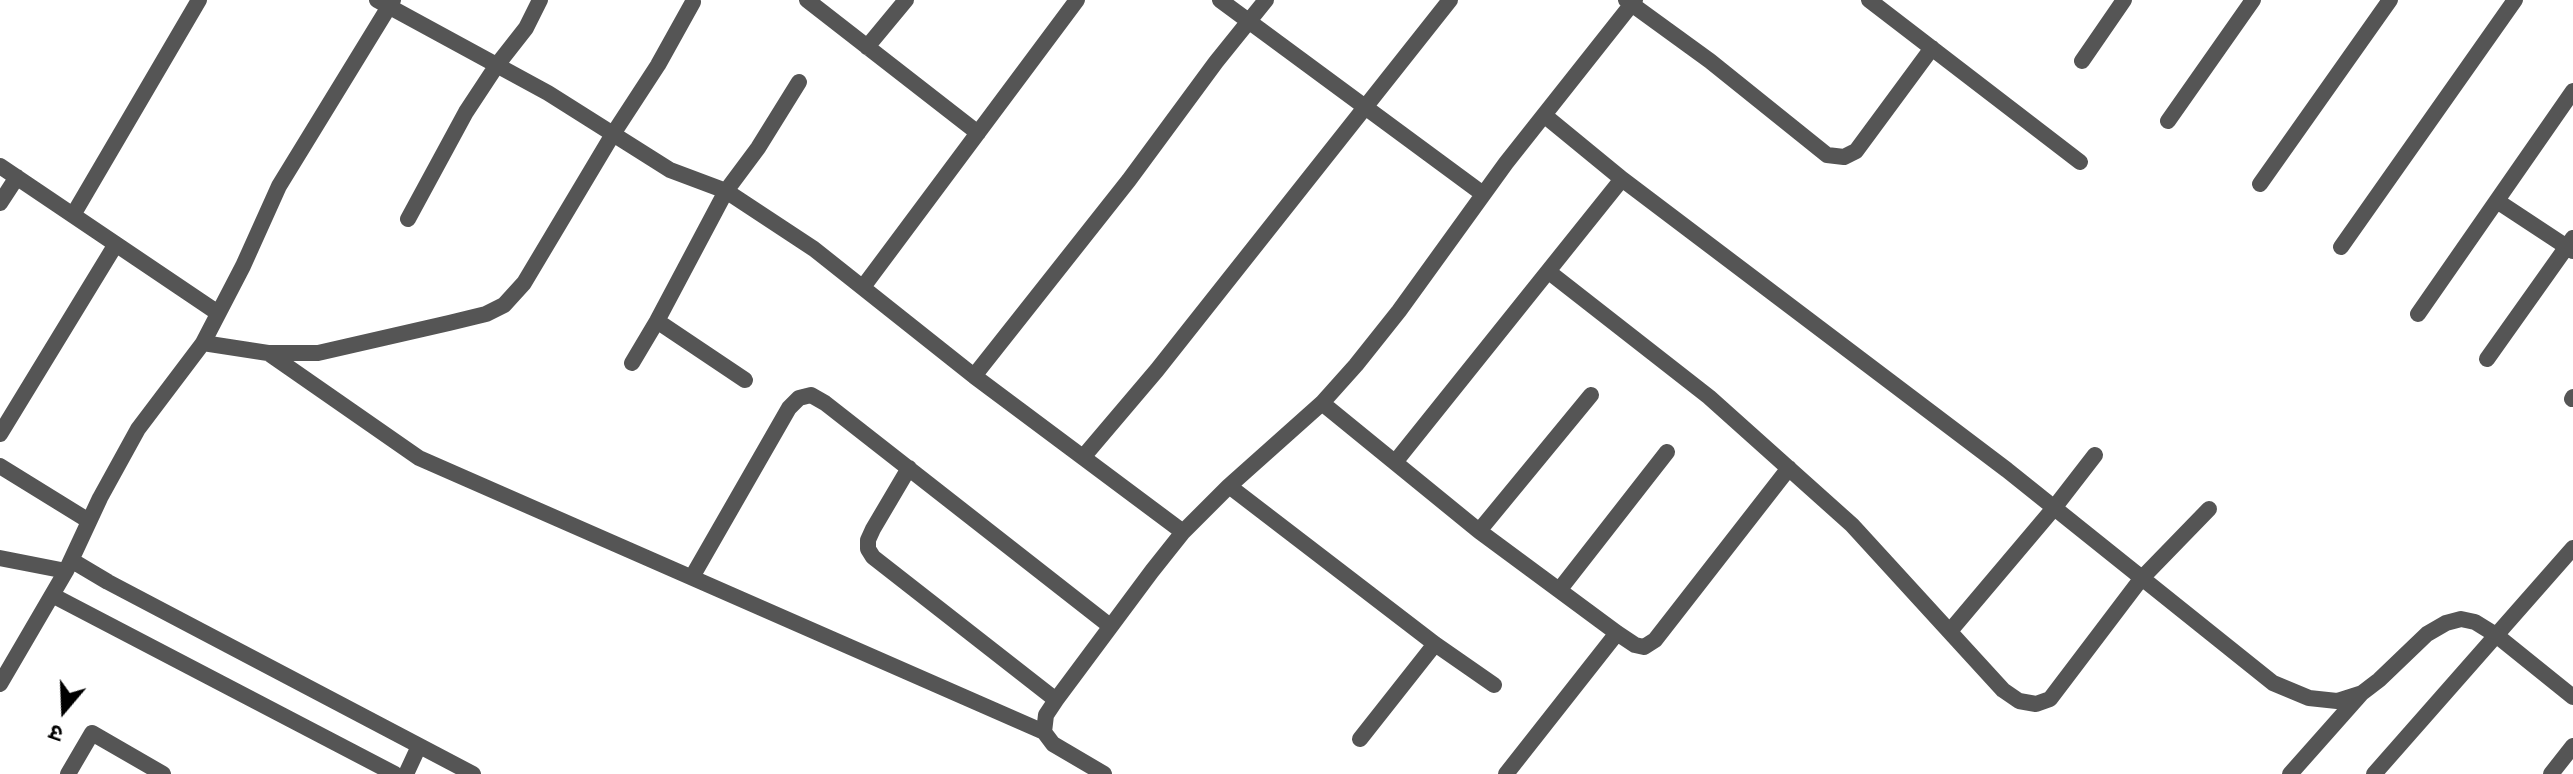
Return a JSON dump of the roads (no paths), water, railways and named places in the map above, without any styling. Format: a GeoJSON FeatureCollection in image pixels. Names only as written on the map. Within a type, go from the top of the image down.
{"type":"FeatureCollection","features":[{"type":"Feature","properties":{"kind":"street"},"geometry":{"type":"LineString","coordinates":[[73,215],[199,0]]}},
{"type":"Feature","properties":{"kind":"street"},"geometry":{"type":"LineString","coordinates":[[408,219],[444,150],[497,65],[526,28],[540,0]]}},
{"type":"Feature","properties":{"kind":"street"},"geometry":{"type":"LineString","coordinates":[[807,0],[978,133]]}},
{"type":"Feature","properties":{"kind":"street"},"geometry":{"type":"LineString","coordinates":[[867,47],[906,0]]}},
{"type":"Feature","properties":{"kind":"street"},"geometry":{"type":"LineString","coordinates":[[863,287],[1077,0]]}},
{"type":"Feature","properties":{"kind":"street"},"geometry":{"type":"LineString","coordinates":[[1220,0],[1483,194]]}},
{"type":"Feature","properties":{"kind":"street"},"geometry":{"type":"LineString","coordinates":[[974,376],[1266,0]]}},
{"type":"Feature","properties":{"kind":"street"},"geometry":{"type":"LineString","coordinates":[[1084,456],[1157,370],[1450,0]]}},
{"type":"Feature","properties":{"kind":"street"},"geometry":{"type":"LineString","coordinates":[[1869,0],[2080,162]]}},
{"type":"Feature","properties":{"kind":"street"},"geometry":{"type":"LineString","coordinates":[[2082,61],[2124,0]]}},
{"type":"Feature","properties":{"kind":"street"},"geometry":{"type":"LineString","coordinates":[[2168,121],[2253,0]]}},
{"type":"Feature","properties":{"kind":"street"},"geometry":{"type":"LineString","coordinates":[[2260,184],[2390,0]]}},
{"type":"Feature","properties":{"kind":"street"},"geometry":{"type":"LineString","coordinates":[[2341,247],[2515,0]]}},
{"type":"Feature","properties":{"kind":"street"},"geometry":{"type":"LineString","coordinates":[[1044,732],[1046,715],[1056,700],[1183,532],[1229,486],[1322,403],[1399,311],[1483,194],[1631,1],[1827,155],[1844,157],[1856,151],[1932,48]]}},
{"type":"Feature","properties":{"kind":"street"},"geometry":{"type":"LineString","coordinates":[[0,684],[5,666],[69,565],[138,429],[203,343],[279,186],[386,2],[548,93],[670,170],[726,191],[814,249],[974,376],[1183,532]]}},
{"type":"Feature","properties":{"kind":"street"},"geometry":{"type":"LineString","coordinates":[[203,343],[268,353],[318,353],[486,314],[504,305],[524,283],[658,65],[693,2]]}},
{"type":"Feature","properties":{"kind":"street"},"geometry":{"type":"LineString","coordinates":[[632,363],[726,191],[758,148],[799,82]]}},
{"type":"Feature","properties":{"kind":"street"},"geometry":{"type":"LineString","coordinates":[[2418,314],[2573,91]]}},
{"type":"Feature","properties":{"kind":"street"},"geometry":{"type":"LineString","coordinates":[[1544,115],[1622,179],[2054,508],[2273,683],[2309,698],[2337,701],[2362,693]]}},
{"type":"Feature","properties":{"kind":"street"},"geometry":{"type":"LineString","coordinates":[[0,166],[218,313]]}},
{"type":"Feature","properties":{"kind":"street"},"geometry":{"type":"LineString","coordinates":[[0,203],[17,177]]}},
{"type":"Feature","properties":{"kind":"street"},"geometry":{"type":"LineString","coordinates":[[1396,461],[1622,179]]}},
{"type":"Feature","properties":{"kind":"street"},"geometry":{"type":"LineString","coordinates":[[2487,359],[2571,246],[2497,201]]}},
{"type":"Feature","properties":{"kind":"street"},"geometry":{"type":"LineString","coordinates":[[0,434],[116,244]]}},
{"type":"Feature","properties":{"kind":"street"},"geometry":{"type":"LineString","coordinates":[[1549,272],[1709,397],[1852,525],[2003,690],[2019,701],[2036,704],[2050,699],[2141,579],[2209,509]]}},
{"type":"Feature","properties":{"kind":"street"},"geometry":{"type":"LineString","coordinates":[[657,321],[745,380]]}},
{"type":"Feature","properties":{"kind":"street"},"geometry":{"type":"LineString","coordinates":[[268,353],[419,458],[1044,732],[1053,744],[1104,774]]}},
{"type":"Feature","properties":{"kind":"street"},"geometry":{"type":"LineString","coordinates":[[692,577],[789,408],[799,398],[811,395],[1110,626]]}},
{"type":"Feature","properties":{"kind":"street"},"geometry":{"type":"LineString","coordinates":[[1479,531],[1591,395]]}},
{"type":"Feature","properties":{"kind":"street"},"geometry":{"type":"LineString","coordinates":[[1322,403],[1479,531],[1617,633],[1644,647],[1655,640],[1789,468]]}},
{"type":"Feature","properties":{"kind":"street"},"geometry":{"type":"LineString","coordinates":[[1560,589],[1667,452]]}},
{"type":"Feature","properties":{"kind":"street"},"geometry":{"type":"LineString","coordinates":[[1950,631],[2095,455]]}},
{"type":"Feature","properties":{"kind":"street"},"geometry":{"type":"LineString","coordinates":[[0,466],[89,521]]}},
{"type":"Feature","properties":{"kind":"street"},"geometry":{"type":"LineString","coordinates":[[909,468],[868,540],[868,549],[873,557],[1056,700]]}},
{"type":"Feature","properties":{"kind":"street"},"geometry":{"type":"LineString","coordinates":[[1229,486],[1435,644],[1494,685]]}},
{"type":"Feature","properties":{"kind":"street"},"geometry":{"type":"LineString","coordinates":[[2374,774],[2573,548]]}},
{"type":"Feature","properties":{"kind":"street"},"geometry":{"type":"LineString","coordinates":[[0,558],[69,565],[108,582],[473,774]]}},
{"type":"Feature","properties":{"kind":"street"},"geometry":{"type":"LineString","coordinates":[[52,595],[395,774]]}},
{"type":"Feature","properties":{"kind":"street"},"geometry":{"type":"LineString","coordinates":[[2290,774],[2362,693],[2427,634],[2446,623],[2461,619],[2475,622],[2496,635],[2573,697]]}},
{"type":"Feature","properties":{"kind":"street"},"geometry":{"type":"LineString","coordinates":[[1506,774],[1617,633]]}},
{"type":"Feature","properties":{"kind":"street"},"geometry":{"type":"LineString","coordinates":[[1360,739],[1435,644]]}},
{"type":"Feature","properties":{"kind":"street"},"geometry":{"type":"LineString","coordinates":[[68,774],[92,733],[163,774]]}},
{"type":"Feature","properties":{"kind":"street"},"geometry":{"type":"LineString","coordinates":[[406,774],[419,746]]}},
{"type":"Feature","properties":{"kind":"street"},"geometry":{"type":"LineString","coordinates":[[2551,774],[2573,746]]}}]}
